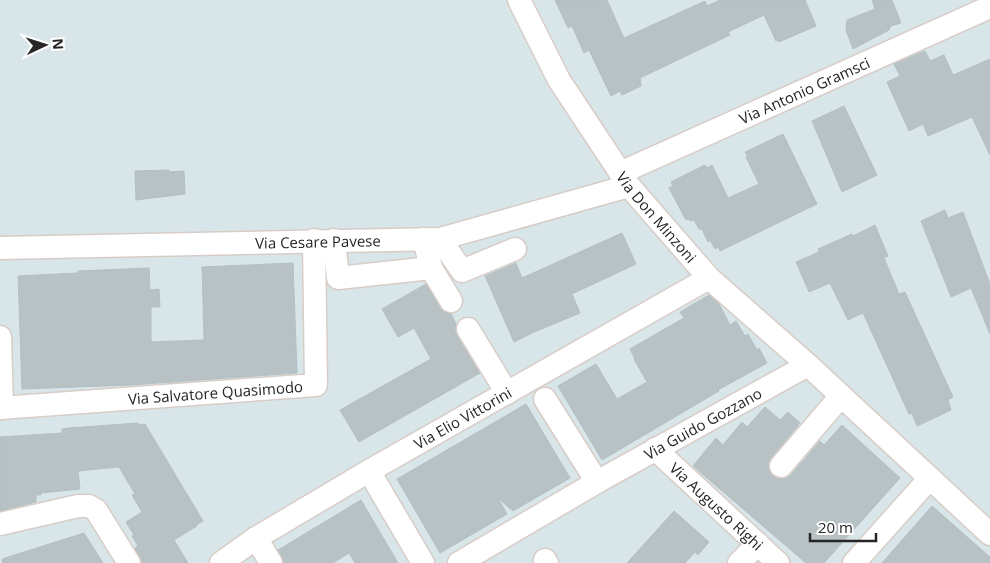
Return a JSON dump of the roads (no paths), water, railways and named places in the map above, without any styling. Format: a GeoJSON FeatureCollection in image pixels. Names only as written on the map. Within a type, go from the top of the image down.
{"type":"FeatureCollection","features":[{"type":"Feature","properties":{"kind":"street","name":"Via Don Minzoni"},"geometry":{"type":"LineString","coordinates":[[519,0],[559,80],[624,179],[709,278],[808,365],[990,534]]}},
{"type":"Feature","properties":{"kind":"street","name":"Via Antonio Gramsci"},"geometry":{"type":"LineString","coordinates":[[624,179],[990,7]]}},
{"type":"Feature","properties":{"kind":"street","name":"Via Cesare Pavese"},"geometry":{"type":"LineString","coordinates":[[0,248],[432,239],[624,179]]}},
{"type":"Feature","properties":{"kind":"street"},"geometry":{"type":"LineString","coordinates":[[432,239],[462,271],[515,248]]}},
{"type":"Feature","properties":{"kind":"street"},"geometry":{"type":"LineString","coordinates":[[432,239],[431,268],[451,301]]}},
{"type":"Feature","properties":{"kind":"street"},"geometry":{"type":"LineString","coordinates":[[324,240],[338,278],[431,268]]}},
{"type":"Feature","properties":{"kind":"street","name":"Via Salvatore Quasimodo"},"geometry":{"type":"LineString","coordinates":[[1,408],[316,385],[324,240]]}},
{"type":"Feature","properties":{"kind":"street","name":"Via Elio Vittorini"},"geometry":{"type":"LineString","coordinates":[[220,563],[256,538],[369,471],[709,278]]}},
{"type":"Feature","properties":{"kind":"street"},"geometry":{"type":"LineString","coordinates":[[468,329],[507,393]]}},
{"type":"Feature","properties":{"kind":"street"},"geometry":{"type":"LineString","coordinates":[[0,337],[1,408]]}},
{"type":"Feature","properties":{"kind":"street","name":"Via Guido Gozzano"},"geometry":{"type":"LineString","coordinates":[[459,563],[655,449],[808,365]]}},
{"type":"Feature","properties":{"kind":"street"},"geometry":{"type":"LineString","coordinates":[[781,466],[841,396]]}},
{"type":"Feature","properties":{"kind":"street"},"geometry":{"type":"LineString","coordinates":[[545,399],[597,482]]}},
{"type":"Feature","properties":{"kind":"street","name":"Via Augusto Righi"},"geometry":{"type":"LineString","coordinates":[[655,449],[778,563]]}},
{"type":"Feature","properties":{"kind":"street"},"geometry":{"type":"LineString","coordinates":[[369,471],[423,563]]}},
{"type":"Feature","properties":{"kind":"street"},"geometry":{"type":"LineString","coordinates":[[854,563],[930,478]]}},
{"type":"Feature","properties":{"kind":"street"},"geometry":{"type":"LineString","coordinates":[[0,524],[78,506],[89,506],[96,510],[129,563]]}},
{"type":"Feature","properties":{"kind":"street"},"geometry":{"type":"LineString","coordinates":[[256,538],[271,563]]}},
{"type":"Feature","properties":{"kind":"street"},"geometry":{"type":"LineString","coordinates":[[739,563],[758,544]]}}]}
